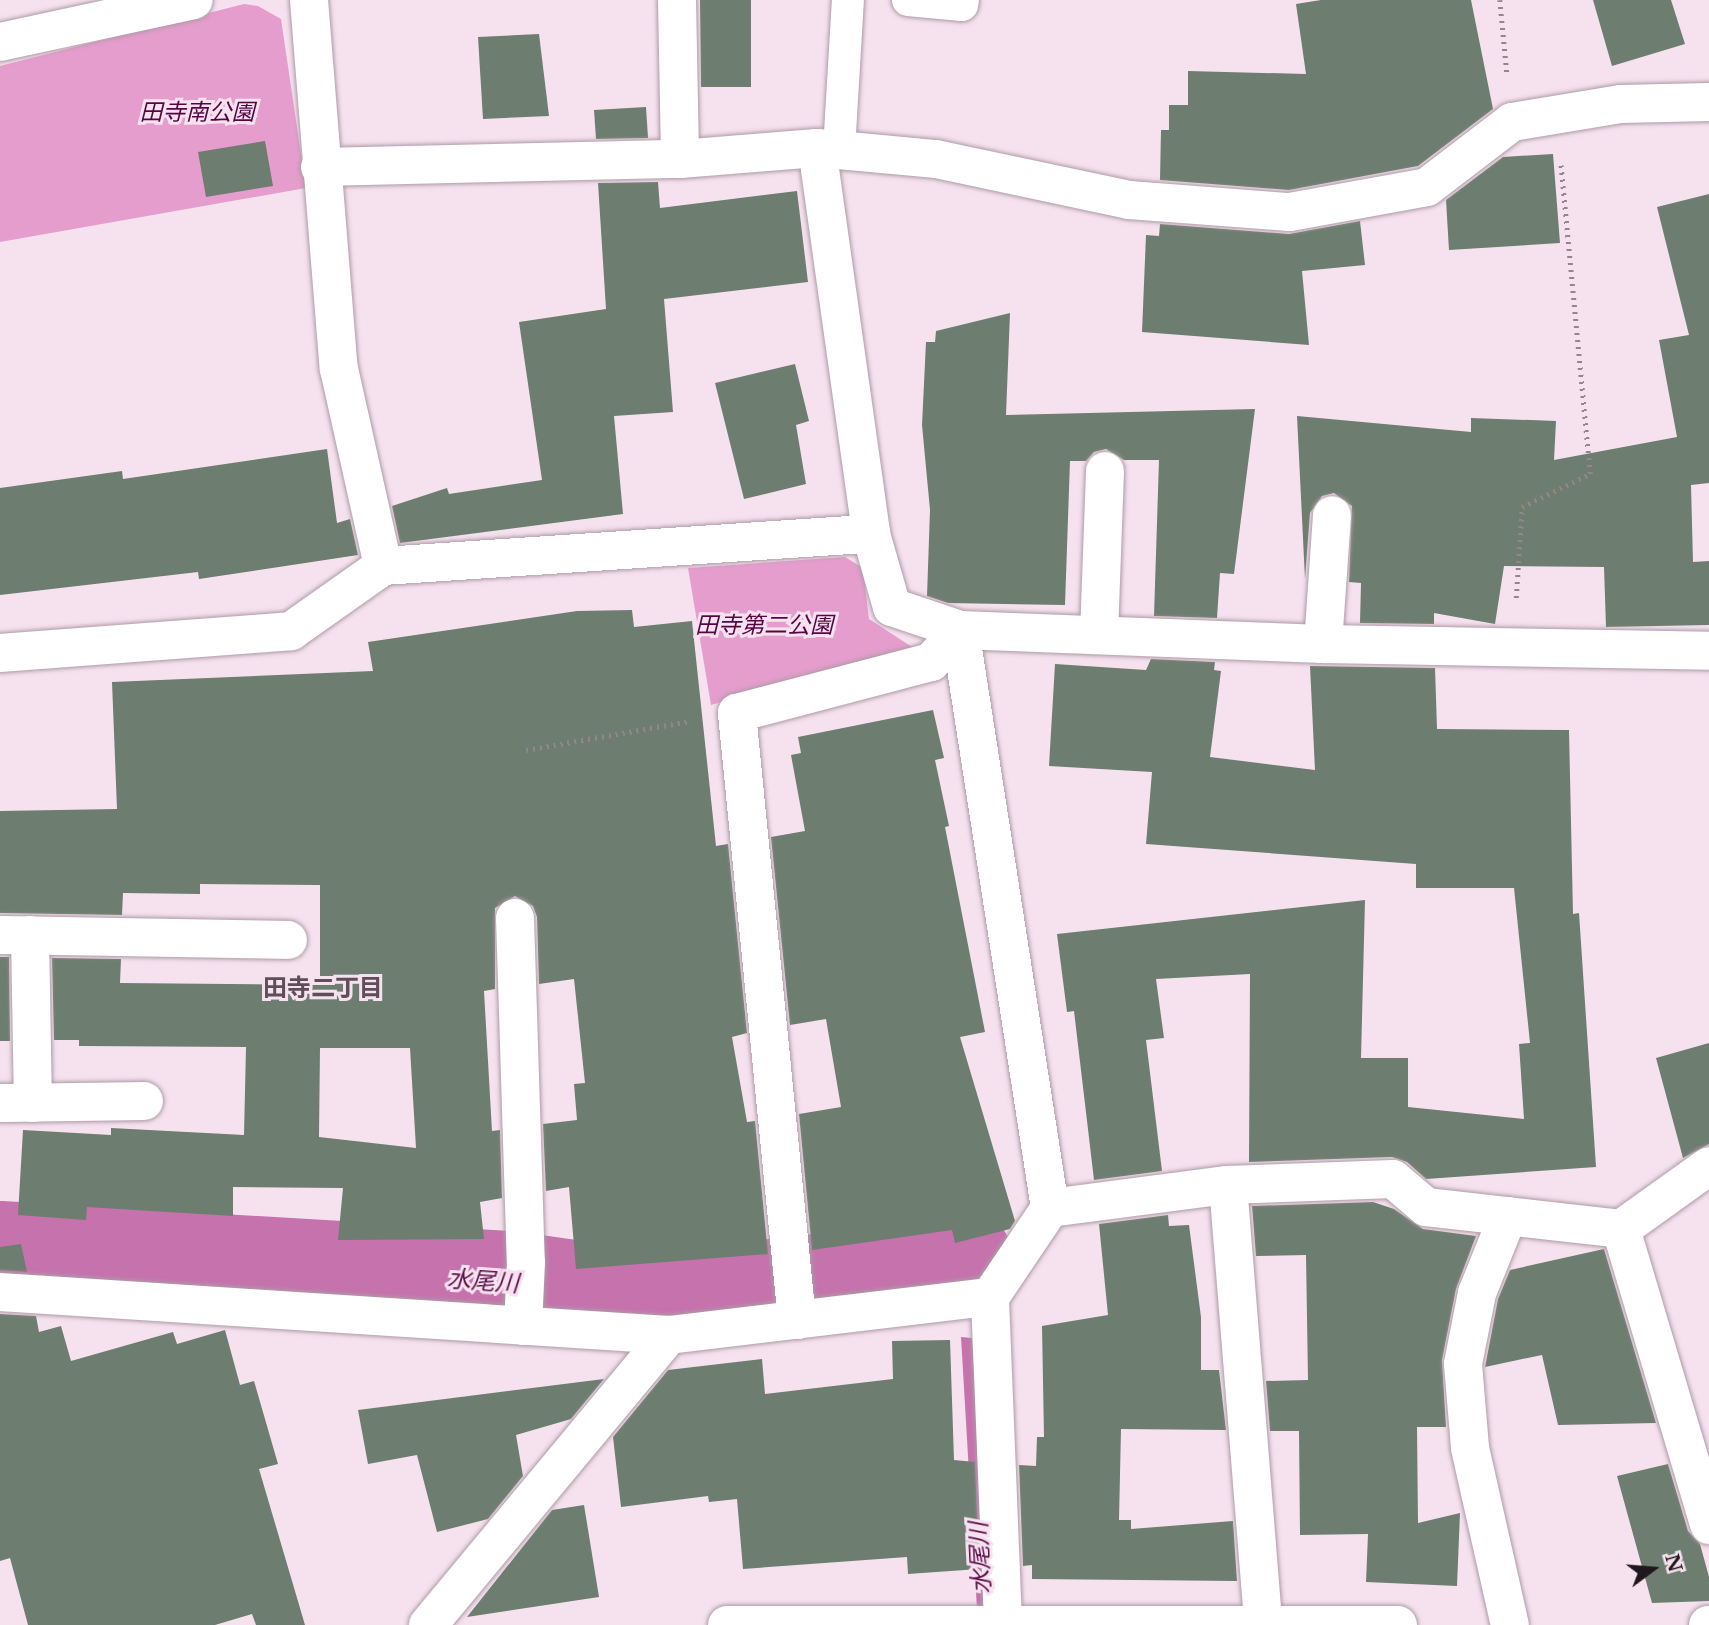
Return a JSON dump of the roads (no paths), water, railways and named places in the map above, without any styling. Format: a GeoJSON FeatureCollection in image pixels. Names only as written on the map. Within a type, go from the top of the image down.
{"type":"FeatureCollection","features":[{"type":"Feature","properties":{"kind":"street"},"geometry":{"type":"LineString","coordinates":[[0,42],[194,0]]}},
{"type":"Feature","properties":{"kind":"street"},"geometry":{"type":"LineString","coordinates":[[309,0],[320,167],[339,369],[383,566]]}},
{"type":"Feature","properties":{"kind":"street"},"geometry":{"type":"LineString","coordinates":[[677,0],[680,159]]}},
{"type":"Feature","properties":{"kind":"street"},"geometry":{"type":"LineString","coordinates":[[320,167],[680,159],[828,149],[936,159],[1129,200],[1290,212],[1427,187],[1511,122],[1622,103],[1709,102]]}},
{"type":"Feature","properties":{"kind":"street"},"geometry":{"type":"LineString","coordinates":[[828,149],[871,534],[892,607],[961,630],[1323,644],[1709,651]]}},
{"type":"Feature","properties":{"kind":"street"},"geometry":{"type":"LineString","coordinates":[[1100,635],[1105,471]]}},
{"type":"Feature","properties":{"kind":"street"},"geometry":{"type":"LineString","coordinates":[[1323,644],[1332,515]]}},
{"type":"Feature","properties":{"kind":"street"},"geometry":{"type":"LineString","coordinates":[[0,653],[291,631],[383,566],[871,534]]}},
{"type":"Feature","properties":{"kind":"street"},"geometry":{"type":"LineString","coordinates":[[797,1320],[737,713],[931,662],[961,630]]}},
{"type":"Feature","properties":{"kind":"street"},"geometry":{"type":"LineString","coordinates":[[961,630],[1050,1208],[990,1297],[1003,1623]]}},
{"type":"Feature","properties":{"kind":"street"},"geometry":{"type":"LineString","coordinates":[[515,918],[526,1262],[523,1326]]}},
{"type":"Feature","properties":{"kind":"street"},"geometry":{"type":"LineString","coordinates":[[144,1101],[17,1103],[15,935],[288,940]]}},
{"type":"Feature","properties":{"kind":"street"},"geometry":{"type":"LineString","coordinates":[[1050,1208],[1228,1185],[1393,1179],[1426,1207],[1621,1229],[1709,1166]]}},
{"type":"Feature","properties":{"kind":"street"},"geometry":{"type":"LineString","coordinates":[[1228,1185],[1263,1624]]}},
{"type":"Feature","properties":{"kind":"street"},"geometry":{"type":"LineString","coordinates":[[1508,1216],[1477,1293],[1462,1364],[1470,1448],[1510,1625]]}},
{"type":"Feature","properties":{"kind":"street"},"geometry":{"type":"LineString","coordinates":[[1621,1229],[1709,1525]]}},
{"type":"Feature","properties":{"kind":"street"},"geometry":{"type":"LineString","coordinates":[[0,1292],[669,1335],[990,1297]]}},
{"type":"Feature","properties":{"kind":"street"},"geometry":{"type":"LineString","coordinates":[[428,1625],[669,1335]]}},
{"type":"Feature","properties":{"kind":"street"},"geometry":{"type":"LineString","coordinates":[[727,1625],[1398,1625]]}},
{"type":"Feature","properties":{"kind":"lane"},"geometry":{"type":"LineString","coordinates":[[828,149],[848,0]]}},
{"type":"Feature","properties":{"kind":"lane"},"geometry":{"type":"LineString","coordinates":[[908,0],[962,5],[962,0]]}},
{"type":"Feature","properties":{"kind":"water"},"geometry":{"type":"Polygon","coordinates":[[[961,1337],[972,1338],[990,1609],[977,1609],[961,1337]]]}},
{"type":"Feature","properties":{"kind":"waterway","name":"水尾川"},"geometry":{"type":"LineString","coordinates":[[0,1252],[509,1282],[660,1303],[849,1281],[962,1259]]}},
{"type":"Feature","properties":{"kind":"district","name":"田寺二丁目"},"geometry":{"type":"Point","coordinates":[323,988]}},
{"type":"Feature","properties":{"kind":"park label","name":"田寺南公園"},"geometry":{"type":"Point","coordinates":[197,112]}},
{"type":"Feature","properties":{"kind":"park label","name":"田寺第二公園"},"geometry":{"type":"Point","coordinates":[764,625]}}]}
